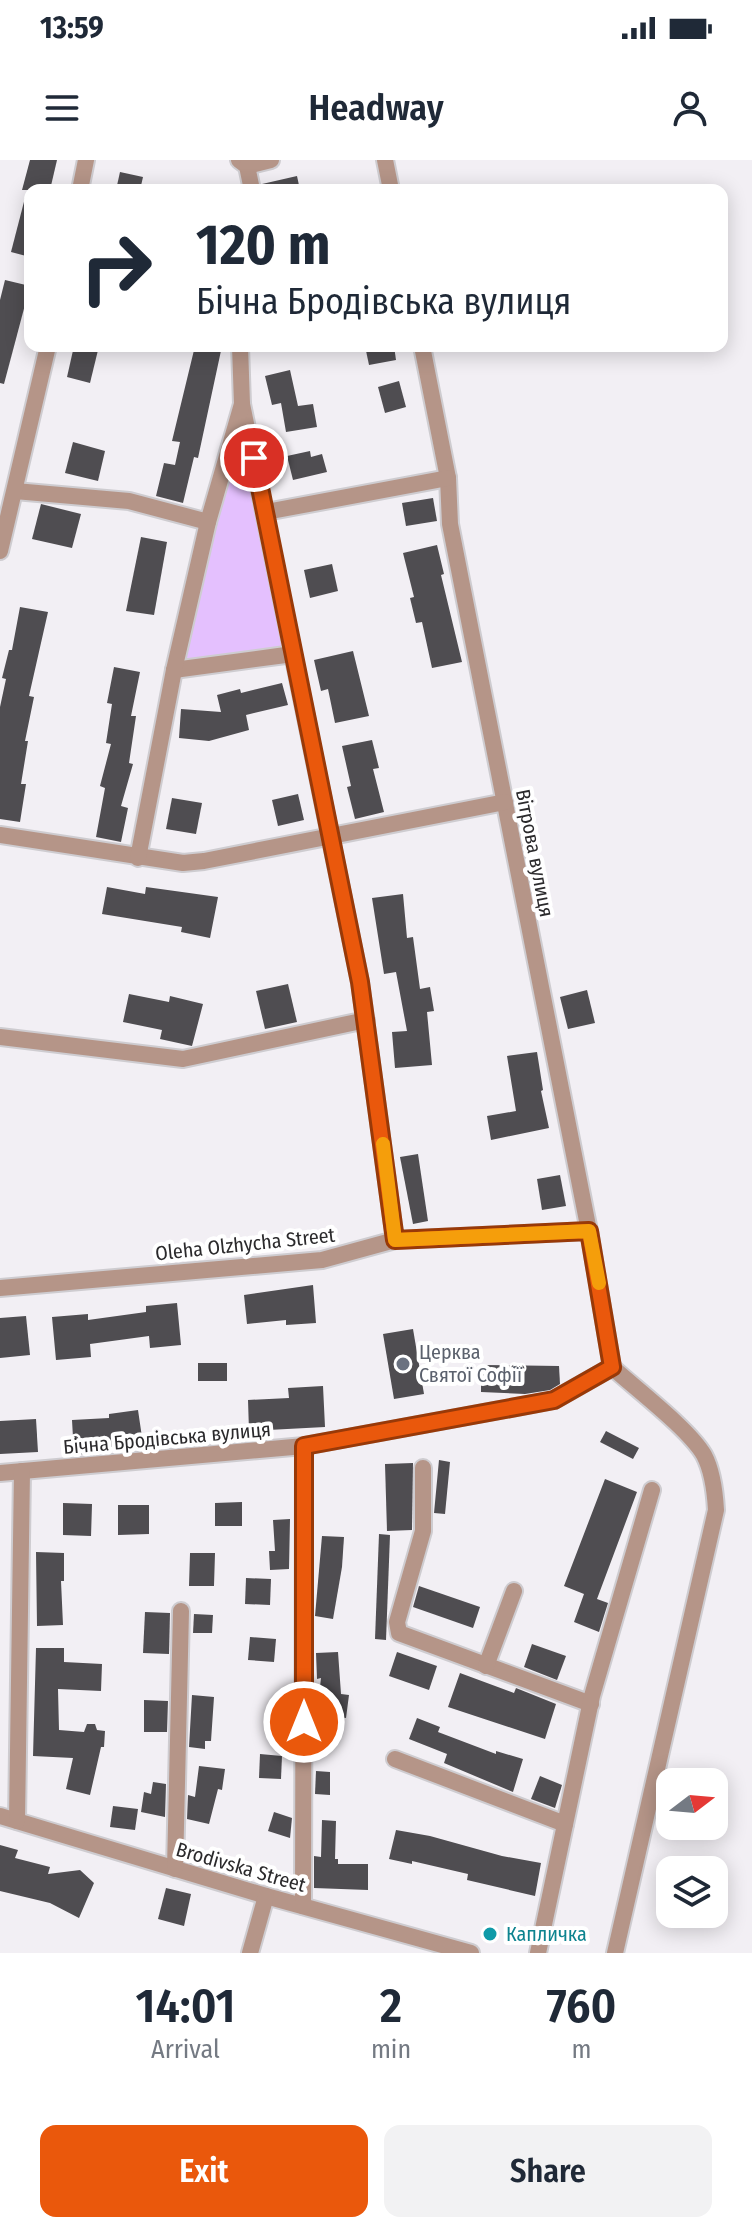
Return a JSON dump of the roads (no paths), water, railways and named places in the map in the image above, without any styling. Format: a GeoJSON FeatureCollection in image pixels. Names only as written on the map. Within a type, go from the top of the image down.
{"type":"FeatureCollection","features":[{"type":"Feature","properties":{"kind":"street"},"geometry":{"type":"LineString","coordinates":[[81,184],[86,160]]}},
{"type":"Feature","properties":{"kind":"street"},"geometry":{"type":"LineString","coordinates":[[250,184],[243,163],[271,160]]}},
{"type":"Feature","properties":{"kind":"street"},"geometry":{"type":"LineString","coordinates":[[385,160],[390,184]]}},
{"type":"Feature","properties":{"kind":"street"},"geometry":{"type":"LineString","coordinates":[[0,551],[47,352]]}},
{"type":"Feature","properties":{"kind":"street"},"geometry":{"type":"LineString","coordinates":[[240,352],[242,404],[366,1020],[395,1240]]}},
{"type":"Feature","properties":{"kind":"street","name":"Вітрова вулиця"},"geometry":{"type":"LineString","coordinates":[[423,352],[448,478],[450,524],[589,1231],[612,1367]]}},
{"type":"Feature","properties":{"kind":"street"},"geometry":{"type":"LineString","coordinates":[[138,858],[174,670],[208,522],[242,404]]}},
{"type":"Feature","properties":{"kind":"street"},"geometry":{"type":"LineString","coordinates":[[266,512],[448,478]]}},
{"type":"Feature","properties":{"kind":"street"},"geometry":{"type":"LineString","coordinates":[[15,491],[129,501],[208,522]]}},
{"type":"Feature","properties":{"kind":"street"},"geometry":{"type":"LineString","coordinates":[[174,670],[293,654]]}},
{"type":"Feature","properties":{"kind":"street"},"geometry":{"type":"LineString","coordinates":[[0,835],[183,863],[505,802]]}},
{"type":"Feature","properties":{"kind":"street"},"geometry":{"type":"LineString","coordinates":[[0,1037],[183,1059],[366,1020]]}},
{"type":"Feature","properties":{"kind":"street","name":"Oleha Olzhycha Street"},"geometry":{"type":"LineString","coordinates":[[0,1288],[322,1260],[395,1240],[589,1231]]}},
{"type":"Feature","properties":{"kind":"street"},"geometry":{"type":"LineString","coordinates":[[612,1367],[693,1439],[704,1456],[714,1483],[716,1510],[615,1953]]}},
{"type":"Feature","properties":{"kind":"street","name":"Бічна Бродівська вулиця"},"geometry":{"type":"LineString","coordinates":[[0,1473],[304,1446],[554,1400],[612,1367]]}},
{"type":"Feature","properties":{"kind":"street"},"geometry":{"type":"LineString","coordinates":[[303,1906],[304,1446]]}},
{"type":"Feature","properties":{"kind":"street"},"geometry":{"type":"LineString","coordinates":[[423,1468],[423,1531],[397,1628],[404,1636],[591,1704]]}},
{"type":"Feature","properties":{"kind":"street"},"geometry":{"type":"LineString","coordinates":[[17,1821],[22,1471]]}},
{"type":"Feature","properties":{"kind":"street"},"geometry":{"type":"LineString","coordinates":[[538,1953],[591,1704],[652,1490]]}},
{"type":"Feature","properties":{"kind":"street"},"geometry":{"type":"LineString","coordinates":[[486,1666],[514,1591]]}},
{"type":"Feature","properties":{"kind":"street"},"geometry":{"type":"LineString","coordinates":[[175,1869],[181,1611]]}},
{"type":"Feature","properties":{"kind":"street"},"geometry":{"type":"LineString","coordinates":[[395,1759],[565,1824]]}},
{"type":"Feature","properties":{"kind":"street","name":"Brodivska Street"},"geometry":{"type":"LineString","coordinates":[[0,1816],[266,1896],[471,1953]]}},
{"type":"Feature","properties":{"kind":"street"},"geometry":{"type":"LineString","coordinates":[[250,1953],[266,1896]]}},
{"type":"Feature","properties":{"kind":"place","name":"Церква Святої Софії"},"geometry":{"type":"Point","coordinates":[403,1364]}},
{"type":"Feature","properties":{"kind":"place","name":"Капличка"},"geometry":{"type":"Point","coordinates":[490,1934]}}]}
